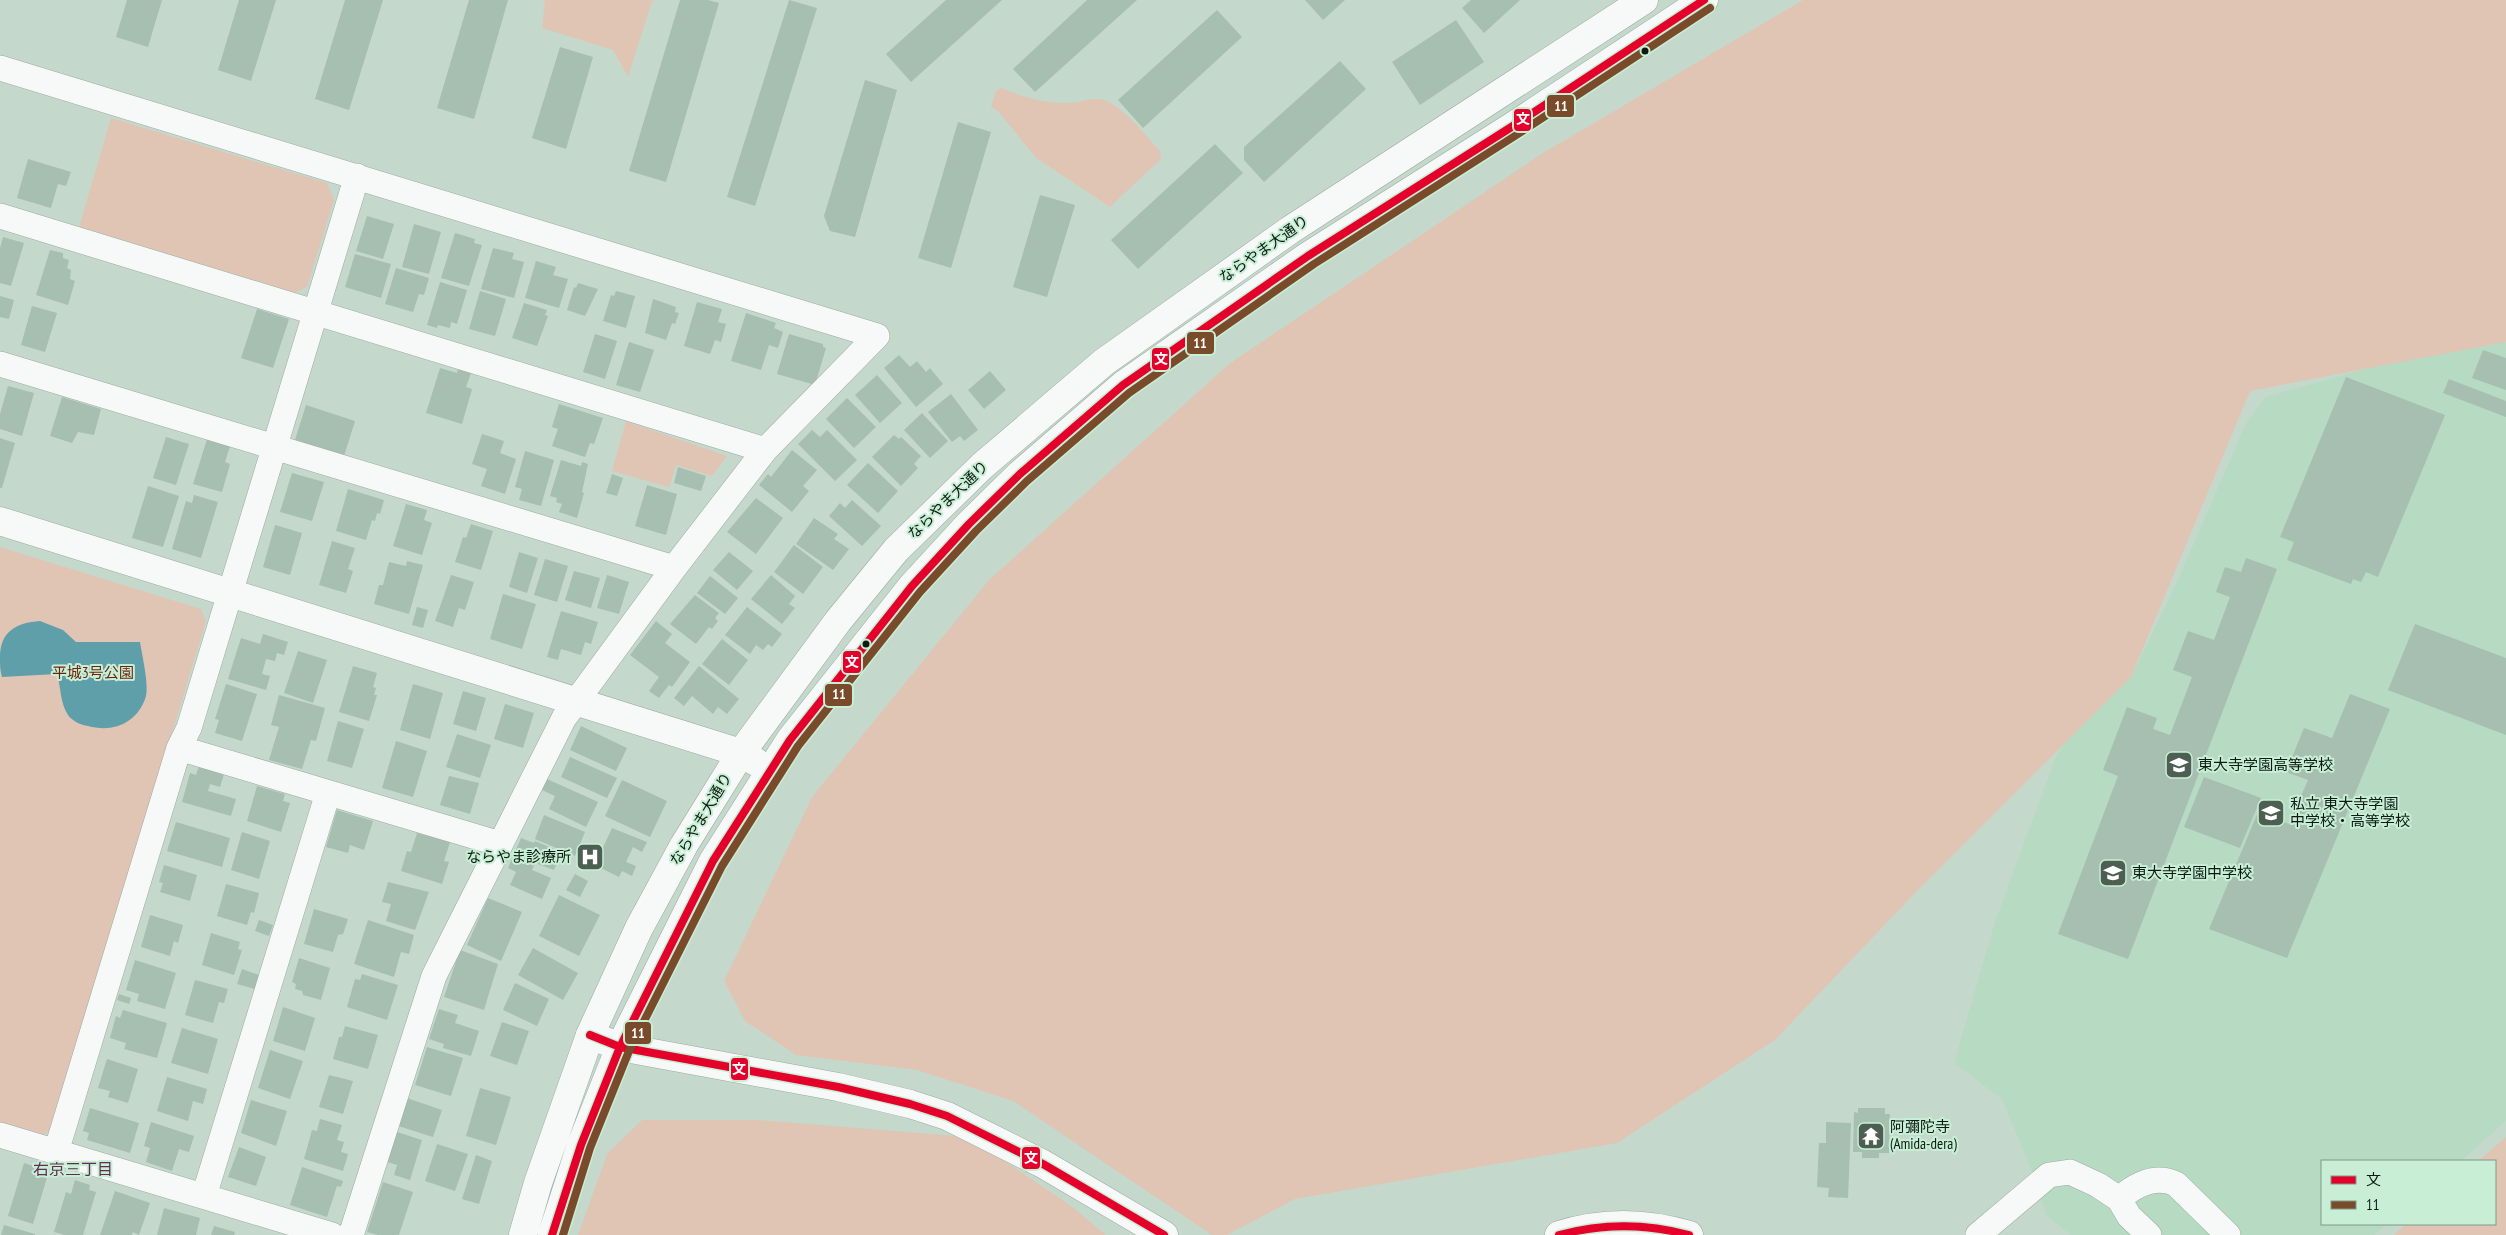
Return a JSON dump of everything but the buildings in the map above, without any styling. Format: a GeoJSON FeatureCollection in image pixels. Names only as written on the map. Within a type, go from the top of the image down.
{"type":"FeatureCollection","features":[{"type":"Feature","properties":{"kind":"street","name":"ならやま大通り"},"geometry":{"type":"LineString","coordinates":[[523,1235],[538,1183],[590,1035],[639,928],[684,845],[741,753],[838,621],[896,550],[982,466],[1104,362],[1290,230],[1644,0]]}},
{"type":"Feature","properties":{"kind":"street","name":"ならやま大通り"},"geometry":{"type":"LineString","coordinates":[[552,1235],[581,1145],[620,1047],[713,861],[790,740],[912,586],[969,524],[1020,474],[1123,385],[1308,256],[1513,126],[1704,0]]}},
{"type":"Feature","properties":{"kind":"street"},"geometry":{"type":"LineString","coordinates":[[0,68],[877,336],[765,450],[674,568],[576,701],[556,734],[434,976],[351,1235]]}},
{"type":"Feature","properties":{"kind":"street"},"geometry":{"type":"LineString","coordinates":[[56,1152],[180,748],[189,728],[231,594],[357,176]]}},
{"type":"Feature","properties":{"kind":"street"},"geometry":{"type":"LineString","coordinates":[[0,216],[765,450]]}},
{"type":"Feature","properties":{"kind":"street"},"geometry":{"type":"LineString","coordinates":[[0,364],[674,568]]}},
{"type":"Feature","properties":{"kind":"street"},"geometry":{"type":"LineString","coordinates":[[0,522],[741,753],[769,771]]}},
{"type":"Feature","properties":{"kind":"street"},"geometry":{"type":"LineString","coordinates":[[180,748],[500,844]]}},
{"type":"Feature","properties":{"kind":"street"},"geometry":{"type":"LineString","coordinates":[[204,1196],[328,793]]}},
{"type":"Feature","properties":{"kind":"street"},"geometry":{"type":"LineString","coordinates":[[590,1035],[620,1047],[838,1087],[910,1104],[947,1116],[1043,1164],[1164,1235]]}},
{"type":"Feature","properties":{"kind":"street"},"geometry":{"type":"LineString","coordinates":[[0,1135],[332,1235]]}},
{"type":"Feature","properties":{"kind":"street"},"geometry":{"type":"LineString","coordinates":[[1978,1235],[2049,1175],[2070,1172],[2098,1185],[2119,1199],[2129,1216],[2149,1235]]}},
{"type":"Feature","properties":{"kind":"street"},"geometry":{"type":"LineString","coordinates":[[2119,1199],[2137,1184],[2167,1180],[2176,1184],[2228,1235]]}},
{"type":"Feature","properties":{"kind":"street"},"geometry":{"type":"LineString","coordinates":[[1559,1235],[1600,1226],[1628,1223],[1665,1228],[1689,1235]]}},
{"type":"Feature","properties":{"kind":"shaded area","name":"私立 東大寺学園 中学校・高等学校"},"geometry":{"type":"Polygon","coordinates":[[[2502,341],[2506,342],[2506,1121],[2462,1160],[2321,1160],[2321,1225],[2387,1225],[2374,1235],[2071,1235],[2046,1215],[2032,1171],[2002,1099],[1954,1063],[1995,922],[2055,759],[2086,702],[2131,677],[2179,578],[2245,425],[2266,397],[2376,366],[2502,341]]]}},
{"type":"Feature","properties":{"kind":"green space"},"geometry":{"type":"Polygon","coordinates":[[[545,0],[657,0],[652,1],[628,77],[613,50],[542,28],[545,0]]]}},
{"type":"Feature","properties":{"kind":"green space"},"geometry":{"type":"Polygon","coordinates":[[[1803,0],[2506,0],[2506,342],[2250,391],[2131,677],[1916,892],[1775,1040],[1617,1143],[1295,1199],[1227,1235],[1212,1235],[1013,1101],[917,1070],[796,1055],[745,1021],[724,981],[812,797],[989,580],[1229,364],[1543,153],[1803,0]]]}},
{"type":"Feature","properties":{"kind":"green space"},"geometry":{"type":"Polygon","coordinates":[[[1000,88],[1049,102],[1071,103],[1096,99],[1104,100],[1120,109],[1134,122],[1160,151],[1161,159],[1110,207],[1036,158],[998,111],[991,107],[996,91],[1000,88]]]}},
{"type":"Feature","properties":{"kind":"green space"},"geometry":{"type":"Polygon","coordinates":[[[111,118],[327,183],[334,200],[307,287],[295,293],[79,227],[111,118]]]}},
{"type":"Feature","properties":{"kind":"green space"},"geometry":{"type":"Polygon","coordinates":[[[626,421],[727,456],[712,476],[676,465],[669,487],[612,471],[626,421]]]}},
{"type":"Feature","properties":{"kind":"green space","name":"平城3号公園"},"geometry":{"type":"Polygon","coordinates":[[[0,547],[201,609],[206,621],[52,1130],[39,1137],[0,1125],[0,547]]]}},
{"type":"Feature","properties":{"kind":"green space"},"geometry":{"type":"Polygon","coordinates":[[[642,1120],[758,1120],[969,1137],[1070,1205],[1106,1235],[578,1235],[607,1154],[642,1120]]]}},
{"type":"Feature","properties":{"kind":"green space"},"geometry":{"type":"Polygon","coordinates":[[[2506,1137],[2506,1235],[2394,1235],[2405,1225],[2496,1225],[2496,1160],[2479,1160],[2506,1137]]]}},
{"type":"Feature","properties":{"kind":"water"},"geometry":{"type":"Polygon","coordinates":[[[40,621],[63,630],[76,642],[140,642],[147,691],[142,705],[131,719],[115,727],[97,728],[85,725],[72,719],[65,710],[57,674],[2,677],[0,658],[6,635],[17,626],[40,621]]]}},
{"type":"Feature","properties":{"kind":"transit line","name":"文"},"geometry":{"type":"LineString","coordinates":[[552,1235],[581,1145],[620,1047],[713,861],[790,740],[912,586],[969,524],[1020,474],[1123,385],[1308,256],[1513,126],[1704,0]]}},
{"type":"Feature","properties":{"kind":"transit line","name":"11"},"geometry":{"type":"LineString","coordinates":[[563,1235],[590,1148],[629,1051],[722,866],[798,746],[920,592],[976,531],[1027,481],[1129,393],[1314,264],[1518,134],[1710,8]]}},
{"type":"Feature","properties":{"kind":"transit line","name":"文"},"geometry":{"type":"LineString","coordinates":[[590,1035],[620,1047],[838,1087],[910,1104],[947,1116],[1043,1164],[1164,1235]]}},
{"type":"Feature","properties":{"kind":"transit line","name":"文"},"geometry":{"type":"LineString","coordinates":[[1559,1235],[1592,1228],[1624,1226],[1656,1228],[1689,1235]]}},
{"type":"Feature","properties":{"kind":"place","name":"東大寺学園高等学校"},"geometry":{"type":"Point","coordinates":[2179,765]}},
{"type":"Feature","properties":{"kind":"place","name":"私立 東大寺学園 中学校・高等学校"},"geometry":{"type":"Point","coordinates":[2271,813]}},
{"type":"Feature","properties":{"kind":"place","name":"ならやま診療所"},"geometry":{"type":"Point","coordinates":[590,857]}},
{"type":"Feature","properties":{"kind":"place","name":"東大寺学園中学校"},"geometry":{"type":"Point","coordinates":[2113,873]}},
{"type":"Feature","properties":{"kind":"place","name":"阿彌陀寺 (Amida-dera)"},"geometry":{"type":"Point","coordinates":[1871,1136]}},
{"type":"Feature","properties":{"kind":"district","name":"右京三丁目"},"geometry":{"type":"Point","coordinates":[73,1169]}}]}
